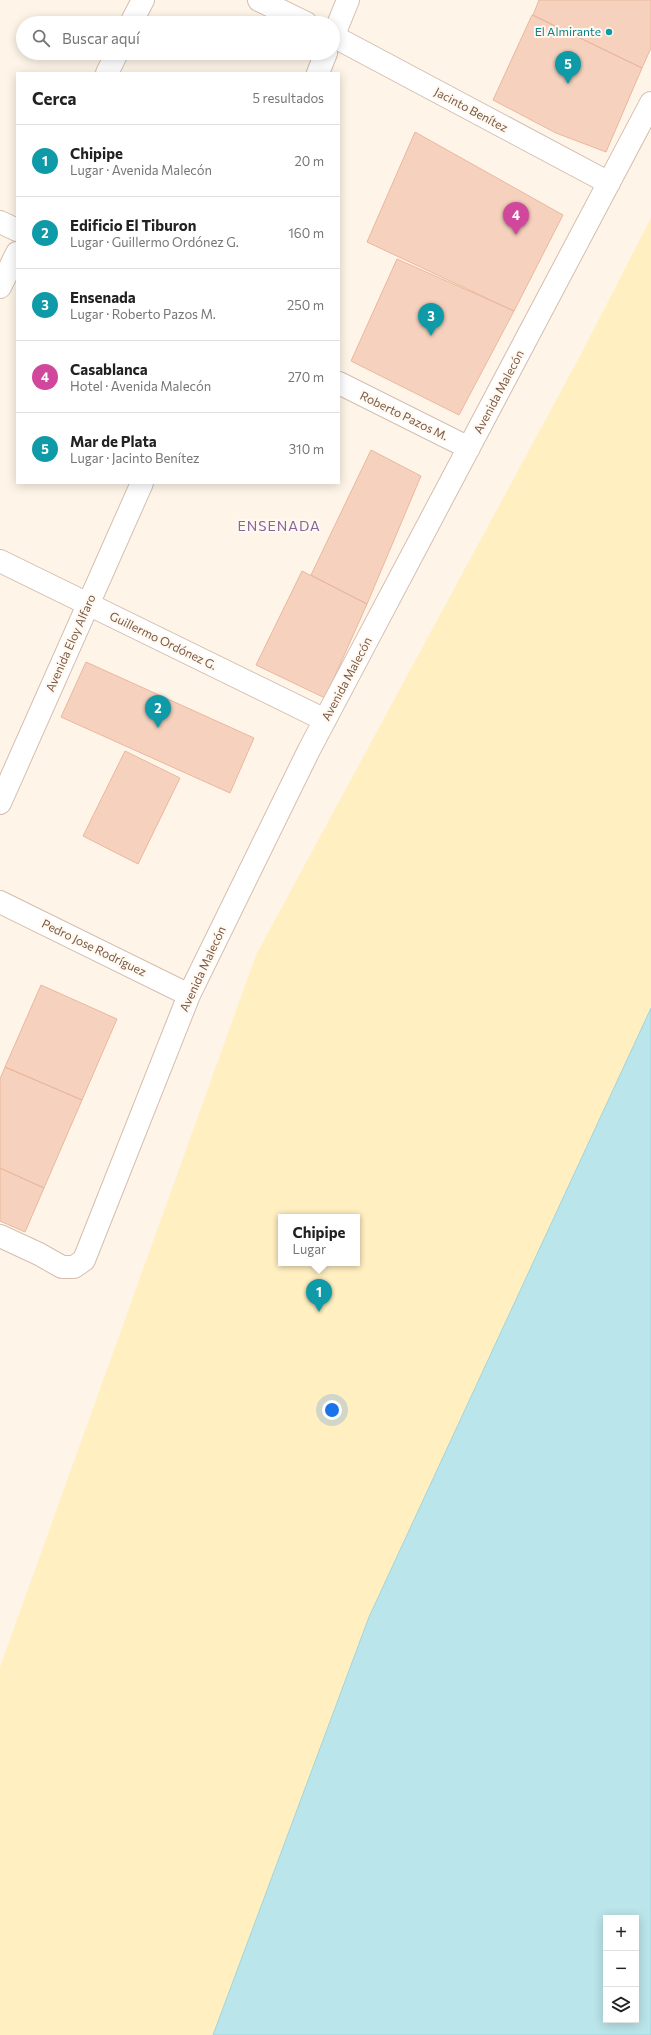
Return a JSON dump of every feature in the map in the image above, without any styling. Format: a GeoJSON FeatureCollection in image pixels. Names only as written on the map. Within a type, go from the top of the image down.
{"type":"FeatureCollection","features":[{"type":"Feature","properties":{"kind":"street"},"geometry":{"type":"LineString","coordinates":[[135,16],[143,0]]}},
{"type":"Feature","properties":{"kind":"street"},"geometry":{"type":"LineString","coordinates":[[259,0],[292,16]]}},
{"type":"Feature","properties":{"kind":"street"},"geometry":{"type":"LineString","coordinates":[[340,20],[348,0]]}},
{"type":"Feature","properties":{"kind":"street","name":"Jacinto Benítez"},"geometry":{"type":"LineString","coordinates":[[340,41],[609,183]]}},
{"type":"Feature","properties":{"kind":"street"},"geometry":{"type":"LineString","coordinates":[[107,72],[113,60]]}},
{"type":"Feature","properties":{"kind":"street"},"geometry":{"type":"LineString","coordinates":[[318,72],[323,60]]}},
{"type":"Feature","properties":{"kind":"street","name":"Avenida Malecón"},"geometry":{"type":"LineString","coordinates":[[0,1236],[39,1254],[62,1267],[74,1267],[84,1260],[189,995],[325,720],[651,103]]}},
{"type":"Feature","properties":{"kind":"street"},"geometry":{"type":"LineString","coordinates":[[0,222],[16,230]]}},
{"type":"Feature","properties":{"kind":"street"},"geometry":{"type":"LineString","coordinates":[[0,287],[16,255]]}},
{"type":"Feature","properties":{"kind":"street","name":"Roberto Pazos M."},"geometry":{"type":"LineString","coordinates":[[340,383],[470,448]]}},
{"type":"Feature","properties":{"kind":"street","name":"Avenida Eloy Alfaro"},"geometry":{"type":"LineString","coordinates":[[0,803],[142,484]]}},
{"type":"Feature","properties":{"kind":"street","name":"Guillermo Ordónez G."},"geometry":{"type":"LineString","coordinates":[[0,562],[325,720]]}},
{"type":"Feature","properties":{"kind":"street","name":"Pedro Jose Rodríguez"},"geometry":{"type":"LineString","coordinates":[[0,902],[189,995]]}},
{"type":"Feature","properties":{"kind":"sand"},"geometry":{"type":"Polygon","coordinates":[[[651,218],[651,1008],[369,1617],[213,2035],[0,2035],[0,1667],[256,955],[580,356],[651,218]]]}},
{"type":"Feature","properties":{"kind":"water"},"geometry":{"type":"Polygon","coordinates":[[[651,1008],[651,2035],[213,2035],[369,1617],[651,1008]]]}},
{"type":"Feature","properties":{"kind":"building","name":"El Almirante"},"geometry":{"type":"Polygon","coordinates":[[[539,0],[651,0],[651,48],[642,68],[533,15],[539,0]]]}},
{"type":"Feature","properties":{"kind":"building"},"geometry":{"type":"Polygon","coordinates":[[[532,15],[642,68],[606,152],[556,133],[493,100],[532,15]]]}},
{"type":"Feature","properties":{"kind":"building"},"geometry":{"type":"Polygon","coordinates":[[[415,132],[563,215],[514,311],[367,242],[415,132]]]}},
{"type":"Feature","properties":{"kind":"building"},"geometry":{"type":"Polygon","coordinates":[[[397,259],[514,311],[459,415],[351,361],[397,259]]]}},
{"type":"Feature","properties":{"kind":"building"},"geometry":{"type":"Polygon","coordinates":[[[371,450],[421,476],[367,604],[311,575],[371,450]]]}},
{"type":"Feature","properties":{"kind":"building"},"geometry":{"type":"Polygon","coordinates":[[[302,571],[367,604],[325,698],[256,665],[302,571]]]}},
{"type":"Feature","properties":{"kind":"building"},"geometry":{"type":"Polygon","coordinates":[[[86,662],[254,738],[230,793],[61,717],[86,662]]]}},
{"type":"Feature","properties":{"kind":"building"},"geometry":{"type":"Polygon","coordinates":[[[125,751],[180,778],[138,864],[83,836],[125,751]]]}},
{"type":"Feature","properties":{"kind":"building"},"geometry":{"type":"Polygon","coordinates":[[[41,985],[117,1019],[82,1100],[5,1067],[41,985]]]}},
{"type":"Feature","properties":{"kind":"building"},"geometry":{"type":"Polygon","coordinates":[[[5,1067],[82,1100],[44,1188],[0,1168],[0,1079],[5,1067]]]}},
{"type":"Feature","properties":{"kind":"building"},"geometry":{"type":"Polygon","coordinates":[[[0,1168],[44,1188],[25,1232],[0,1221],[0,1168]]]}},
{"type":"Feature","properties":{"kind":"place","name":"El Almirante"},"geometry":{"type":"Point","coordinates":[609,32]}},
{"type":"Feature","properties":{"kind":"place","name":"Mar de Plata"},"geometry":{"type":"Point","coordinates":[568,84]}},
{"type":"Feature","properties":{"kind":"place","name":"Casablanca"},"geometry":{"type":"Point","coordinates":[516,235]}},
{"type":"Feature","properties":{"kind":"place","name":"Ensenada"},"geometry":{"type":"Point","coordinates":[431,336]}},
{"type":"Feature","properties":{"kind":"place","name":"Edificio El Tiburon"},"geometry":{"type":"Point","coordinates":[158,728]}},
{"type":"Feature","properties":{"kind":"place","name":"Chipipe"},"geometry":{"type":"Point","coordinates":[319,1312]}},
{"type":"Feature","properties":{"kind":"district","name":"ENSENADA"},"geometry":{"type":"Point","coordinates":[279,526]}}]}
